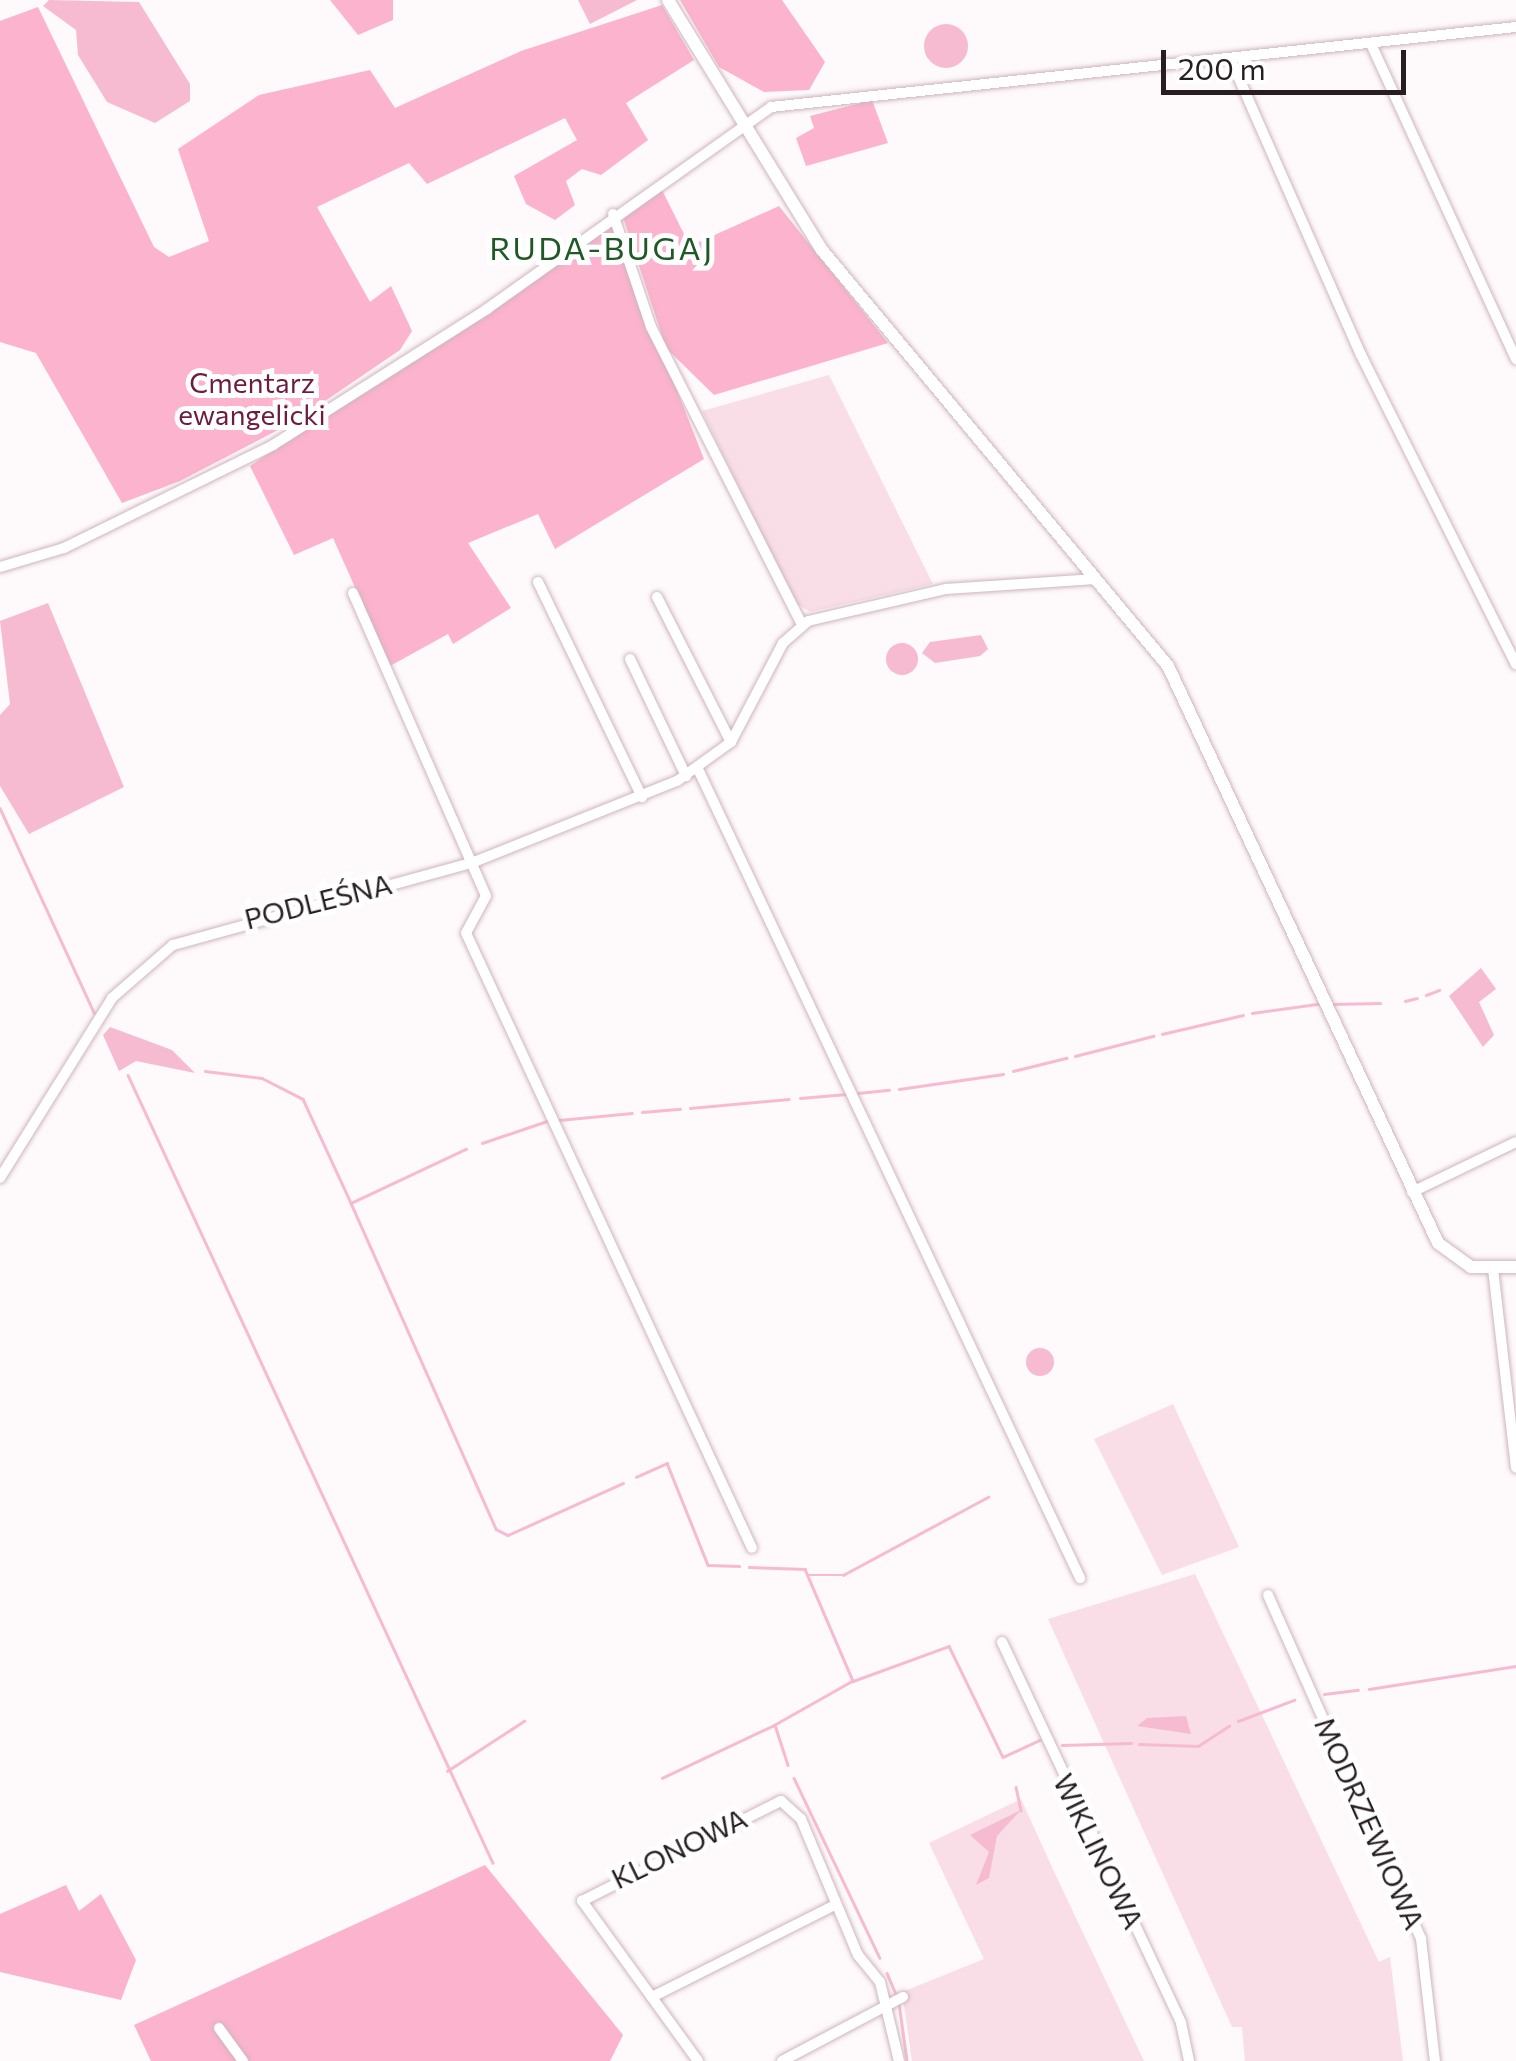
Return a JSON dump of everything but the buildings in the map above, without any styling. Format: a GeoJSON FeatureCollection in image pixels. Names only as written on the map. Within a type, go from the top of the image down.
{"type":"FeatureCollection","features":[{"type":"Feature","properties":{"kind":"street"},"geometry":{"type":"LineString","coordinates":[[668,0],[740,124],[842,276],[1175,680],[1412,1192],[1444,1250],[1493,1269],[1516,1267]]}},
{"type":"Feature","properties":{"kind":"street"},"geometry":{"type":"LineString","coordinates":[[0,567],[64,548],[273,445],[486,309],[740,124],[788,104],[1516,27]]}},
{"type":"Feature","properties":{"kind":"street"},"geometry":{"type":"LineString","coordinates":[[1372,44],[1516,358]]}},
{"type":"Feature","properties":{"kind":"street"},"geometry":{"type":"LineString","coordinates":[[1230,58],[1361,355],[1516,664]]}},
{"type":"Feature","properties":{"kind":"street"},"geometry":{"type":"LineString","coordinates":[[613,214],[651,327],[802,624],[946,589],[1096,580]]}},
{"type":"Feature","properties":{"kind":"street"},"geometry":{"type":"LineString","coordinates":[[538,582],[642,797]]}},
{"type":"Feature","properties":{"kind":"street"},"geometry":{"type":"LineString","coordinates":[[353,593],[474,862],[488,904],[466,933],[752,1548]]}},
{"type":"Feature","properties":{"kind":"street"},"geometry":{"type":"LineString","coordinates":[[656,597],[730,742]]}},
{"type":"Feature","properties":{"kind":"street","name":"PODLEŚNA"},"geometry":{"type":"LineString","coordinates":[[0,1178],[112,998],[173,945],[474,862],[686,776],[730,742],[802,624]]}},
{"type":"Feature","properties":{"kind":"street"},"geometry":{"type":"LineString","coordinates":[[630,659],[686,776]]}},
{"type":"Feature","properties":{"kind":"street"},"geometry":{"type":"LineString","coordinates":[[698,769],[1080,1578]]}},
{"type":"Feature","properties":{"kind":"street"},"geometry":{"type":"LineString","coordinates":[[1412,1192],[1516,1142]]}},
{"type":"Feature","properties":{"kind":"street"},"geometry":{"type":"LineString","coordinates":[[1493,1269],[1516,1468]]}},
{"type":"Feature","properties":{"kind":"street","name":"MODRZEWIOWA"},"geometry":{"type":"LineString","coordinates":[[1268,1595],[1421,1939],[1435,2061]]}},
{"type":"Feature","properties":{"kind":"street","name":"WIKLINOWA"},"geometry":{"type":"LineString","coordinates":[[1002,1642],[1181,2023],[1189,2061]]}},
{"type":"Feature","properties":{"kind":"street","name":"KLONOWA"},"geometry":{"type":"LineString","coordinates":[[698,2061],[583,1910],[587,1893],[781,1801],[801,1819],[835,1905],[887,2007],[899,2061]]}},
{"type":"Feature","properties":{"kind":"street"},"geometry":{"type":"LineString","coordinates":[[652,1996],[835,1905]]}},
{"type":"Feature","properties":{"kind":"street"},"geometry":{"type":"LineString","coordinates":[[782,2061],[903,1997]]}},
{"type":"Feature","properties":{"kind":"street"},"geometry":{"type":"LineString","coordinates":[[219,2028],[244,2061]]}},
{"type":"Feature","properties":{"kind":"shaded area"},"geometry":{"type":"Polygon","coordinates":[[[49,0],[139,2],[190,84],[190,101],[155,123],[107,102],[78,55],[76,30],[43,6],[49,0]]]}},
{"type":"Feature","properties":{"kind":"shaded area"},"geometry":{"type":"Polygon","coordinates":[[[578,0],[637,0],[590,24],[578,0]]]}},
{"type":"Feature","properties":{"kind":"shaded area"},"geometry":{"type":"Polygon","coordinates":[[[946,24],[961,31],[968,46],[961,61],[946,68],[931,61],[924,46],[931,31],[946,24]]]}},
{"type":"Feature","properties":{"kind":"shaded area"},"geometry":{"type":"Polygon","coordinates":[[[829,375],[933,584],[810,612],[794,602],[702,411],[829,375]]]}},
{"type":"Feature","properties":{"kind":"shaded area"},"geometry":{"type":"Polygon","coordinates":[[[48,603],[124,787],[29,834],[0,786],[0,715],[10,704],[0,621],[48,603]]]}},
{"type":"Feature","properties":{"kind":"shaded area"},"geometry":{"type":"Polygon","coordinates":[[[981,635],[988,649],[980,656],[935,663],[922,653],[930,642],[981,635]]]}},
{"type":"Feature","properties":{"kind":"shaded area"},"geometry":{"type":"Polygon","coordinates":[[[902,643],[913,648],[918,659],[913,670],[902,675],[891,670],[886,659],[891,648],[902,643]]]}},
{"type":"Feature","properties":{"kind":"shaded area"},"geometry":{"type":"Polygon","coordinates":[[[1481,968],[1496,989],[1479,1002],[1494,1035],[1483,1047],[1449,996],[1481,968]]]}},
{"type":"Feature","properties":{"kind":"shaded area"},"geometry":{"type":"Polygon","coordinates":[[[110,1027],[172,1050],[195,1073],[136,1061],[119,1071],[103,1035],[110,1027]]]}},
{"type":"Feature","properties":{"kind":"shaded area"},"geometry":{"type":"Polygon","coordinates":[[[1040,1348],[1050,1352],[1054,1362],[1050,1372],[1040,1376],[1030,1372],[1026,1362],[1030,1352],[1040,1348]]]}},
{"type":"Feature","properties":{"kind":"shaded area"},"geometry":{"type":"Polygon","coordinates":[[[1173,1404],[1239,1547],[1162,1575],[1094,1439],[1173,1404]]]}},
{"type":"Feature","properties":{"kind":"shaded area"},"geometry":{"type":"Polygon","coordinates":[[[1195,1574],[1379,1962],[1390,1957],[1403,2061],[1245,2061],[1242,2027],[1232,2027],[1048,1619],[1195,1574]]]}},
{"type":"Feature","properties":{"kind":"shaded area"},"geometry":{"type":"Polygon","coordinates":[[[1186,1716],[1191,1734],[1137,1726],[1147,1718],[1186,1716]]]}},
{"type":"Feature","properties":{"kind":"shaded area"},"geometry":{"type":"Polygon","coordinates":[[[1021,1799],[1144,2061],[912,2061],[902,1992],[984,1959],[929,1843],[1021,1799]]]}},
{"type":"Feature","properties":{"kind":"shaded area"},"geometry":{"type":"Polygon","coordinates":[[[1021,1810],[997,1836],[989,1878],[976,1885],[989,1852],[970,1835],[1021,1810]]]}},
{"type":"Feature","properties":{"kind":"green space"},"geometry":{"type":"Polygon","coordinates":[[[330,0],[393,0],[393,20],[358,35],[330,0]]]}},
{"type":"Feature","properties":{"kind":"green space"},"geometry":{"type":"Polygon","coordinates":[[[680,0],[782,0],[825,62],[809,90],[764,92],[719,67],[680,0]]]}},
{"type":"Feature","properties":{"kind":"green space","name":"Cmentarz ewangelicki"},"geometry":{"type":"Polygon","coordinates":[[[662,5],[694,60],[626,103],[648,140],[601,175],[582,169],[566,181],[575,205],[555,220],[526,204],[514,176],[577,140],[565,118],[427,184],[409,163],[317,207],[370,302],[391,286],[412,331],[400,350],[297,420],[180,481],[122,503],[36,353],[0,342],[0,21],[38,7],[154,247],[169,257],[209,241],[178,149],[259,95],[370,70],[395,108],[521,51],[662,5]]]}},
{"type":"Feature","properties":{"kind":"green space"},"geometry":{"type":"Polygon","coordinates":[[[872,100],[888,143],[806,166],[796,138],[814,128],[810,116],[872,100]]]}},
{"type":"Feature","properties":{"kind":"green space"},"geometry":{"type":"Polygon","coordinates":[[[660,186],[690,246],[779,206],[888,343],[714,395],[666,348],[622,214],[660,186]]]}},
{"type":"Feature","properties":{"kind":"green space"},"geometry":{"type":"Polygon","coordinates":[[[611,223],[704,459],[555,549],[538,514],[468,543],[511,608],[453,644],[448,634],[390,666],[333,538],[294,555],[250,466],[611,223]]]}},
{"type":"Feature","properties":{"kind":"green space"},"geometry":{"type":"Polygon","coordinates":[[[485,1865],[623,2035],[610,2061],[151,2061],[134,2025],[485,1865]]]}},
{"type":"Feature","properties":{"kind":"green space"},"geometry":{"type":"Polygon","coordinates":[[[66,1885],[79,1911],[101,1894],[136,1960],[121,2000],[0,1972],[0,1914],[66,1885]]]}},
{"type":"Feature","properties":{"kind":"waterway"},"geometry":{"type":"LineString","coordinates":[[0,808],[94,1012]]}},
{"type":"Feature","properties":{"kind":"waterway"},"geometry":{"type":"LineString","coordinates":[[1426,995],[1439,990]]}},
{"type":"Feature","properties":{"kind":"waterway"},"geometry":{"type":"LineString","coordinates":[[1405,1001],[1417,998]]}},
{"type":"Feature","properties":{"kind":"waterway"},"geometry":{"type":"LineString","coordinates":[[1332,1004],[1380,1003]]}},
{"type":"Feature","properties":{"kind":"waterway"},"geometry":{"type":"LineString","coordinates":[[1252,1013],[1318,1004]]}},
{"type":"Feature","properties":{"kind":"waterway"},"geometry":{"type":"LineString","coordinates":[[1162,1034],[1243,1015]]}},
{"type":"Feature","properties":{"kind":"waterway"},"geometry":{"type":"LineString","coordinates":[[1075,1056],[1153,1036]]}},
{"type":"Feature","properties":{"kind":"waterway"},"geometry":{"type":"LineString","coordinates":[[1013,1071],[1066,1058]]}},
{"type":"Feature","properties":{"kind":"waterway"},"geometry":{"type":"LineString","coordinates":[[205,1071],[262,1078],[303,1099],[351,1203],[466,1149]]}},
{"type":"Feature","properties":{"kind":"waterway"},"geometry":{"type":"LineString","coordinates":[[899,1089],[1003,1074]]}},
{"type":"Feature","properties":{"kind":"waterway"},"geometry":{"type":"LineString","coordinates":[[128,1075],[493,1863]]}},
{"type":"Feature","properties":{"kind":"waterway"},"geometry":{"type":"LineString","coordinates":[[858,1093],[889,1090]]}},
{"type":"Feature","properties":{"kind":"waterway"},"geometry":{"type":"LineString","coordinates":[[800,1098],[847,1094]]}},
{"type":"Feature","properties":{"kind":"waterway"},"geometry":{"type":"LineString","coordinates":[[690,1108],[789,1099]]}},
{"type":"Feature","properties":{"kind":"waterway"},"geometry":{"type":"LineString","coordinates":[[642,1112],[680,1109]]}},
{"type":"Feature","properties":{"kind":"waterway"},"geometry":{"type":"LineString","coordinates":[[559,1120],[632,1113]]}},
{"type":"Feature","properties":{"kind":"waterway"},"geometry":{"type":"LineString","coordinates":[[482,1143],[547,1121]]}},
{"type":"Feature","properties":{"kind":"waterway"},"geometry":{"type":"LineString","coordinates":[[351,1203],[496,1529],[508,1535],[623,1483]]}},
{"type":"Feature","properties":{"kind":"waterway"},"geometry":{"type":"LineString","coordinates":[[636,1477],[667,1463],[708,1565],[739,1566]]}},
{"type":"Feature","properties":{"kind":"waterway"},"geometry":{"type":"LineString","coordinates":[[807,1575],[843,1575],[988,1497]]}},
{"type":"Feature","properties":{"kind":"waterway"},"geometry":{"type":"LineString","coordinates":[[749,1567],[805,1569],[853,1681],[775,1725],[788,1765]]}},
{"type":"Feature","properties":{"kind":"waterway"},"geometry":{"type":"LineString","coordinates":[[853,1681],[949,1646],[1003,1757],[1039,1740]]}},
{"type":"Feature","properties":{"kind":"waterway"},"geometry":{"type":"LineString","coordinates":[[1369,1689],[1516,1666]]}},
{"type":"Feature","properties":{"kind":"waterway"},"geometry":{"type":"LineString","coordinates":[[1324,1694],[1358,1690]]}},
{"type":"Feature","properties":{"kind":"waterway"},"geometry":{"type":"LineString","coordinates":[[1238,1721],[1294,1700]]}},
{"type":"Feature","properties":{"kind":"waterway"},"geometry":{"type":"LineString","coordinates":[[447,1771],[524,1721]]}},
{"type":"Feature","properties":{"kind":"waterway"},"geometry":{"type":"LineString","coordinates":[[662,1778],[774,1725]]}},
{"type":"Feature","properties":{"kind":"waterway"},"geometry":{"type":"LineString","coordinates":[[1139,1744],[1198,1746],[1229,1726]]}},
{"type":"Feature","properties":{"kind":"waterway"},"geometry":{"type":"LineString","coordinates":[[1062,1745],[1131,1743]]}},
{"type":"Feature","properties":{"kind":"waterway"},"geometry":{"type":"LineString","coordinates":[[794,1778],[880,1958]]}},
{"type":"Feature","properties":{"kind":"waterway"},"geometry":{"type":"LineString","coordinates":[[1016,1787],[1021,1810]]}},
{"type":"Feature","properties":{"kind":"waterway"},"geometry":{"type":"LineString","coordinates":[[887,1973],[896,1994]]}},
{"type":"Feature","properties":{"kind":"waterway"},"geometry":{"type":"LineString","coordinates":[[899,2003],[907,2061]]}},
{"type":"Feature","properties":{"kind":"district","name":"RUDA-BUGAJ"},"geometry":{"type":"Point","coordinates":[602,247]}}]}
